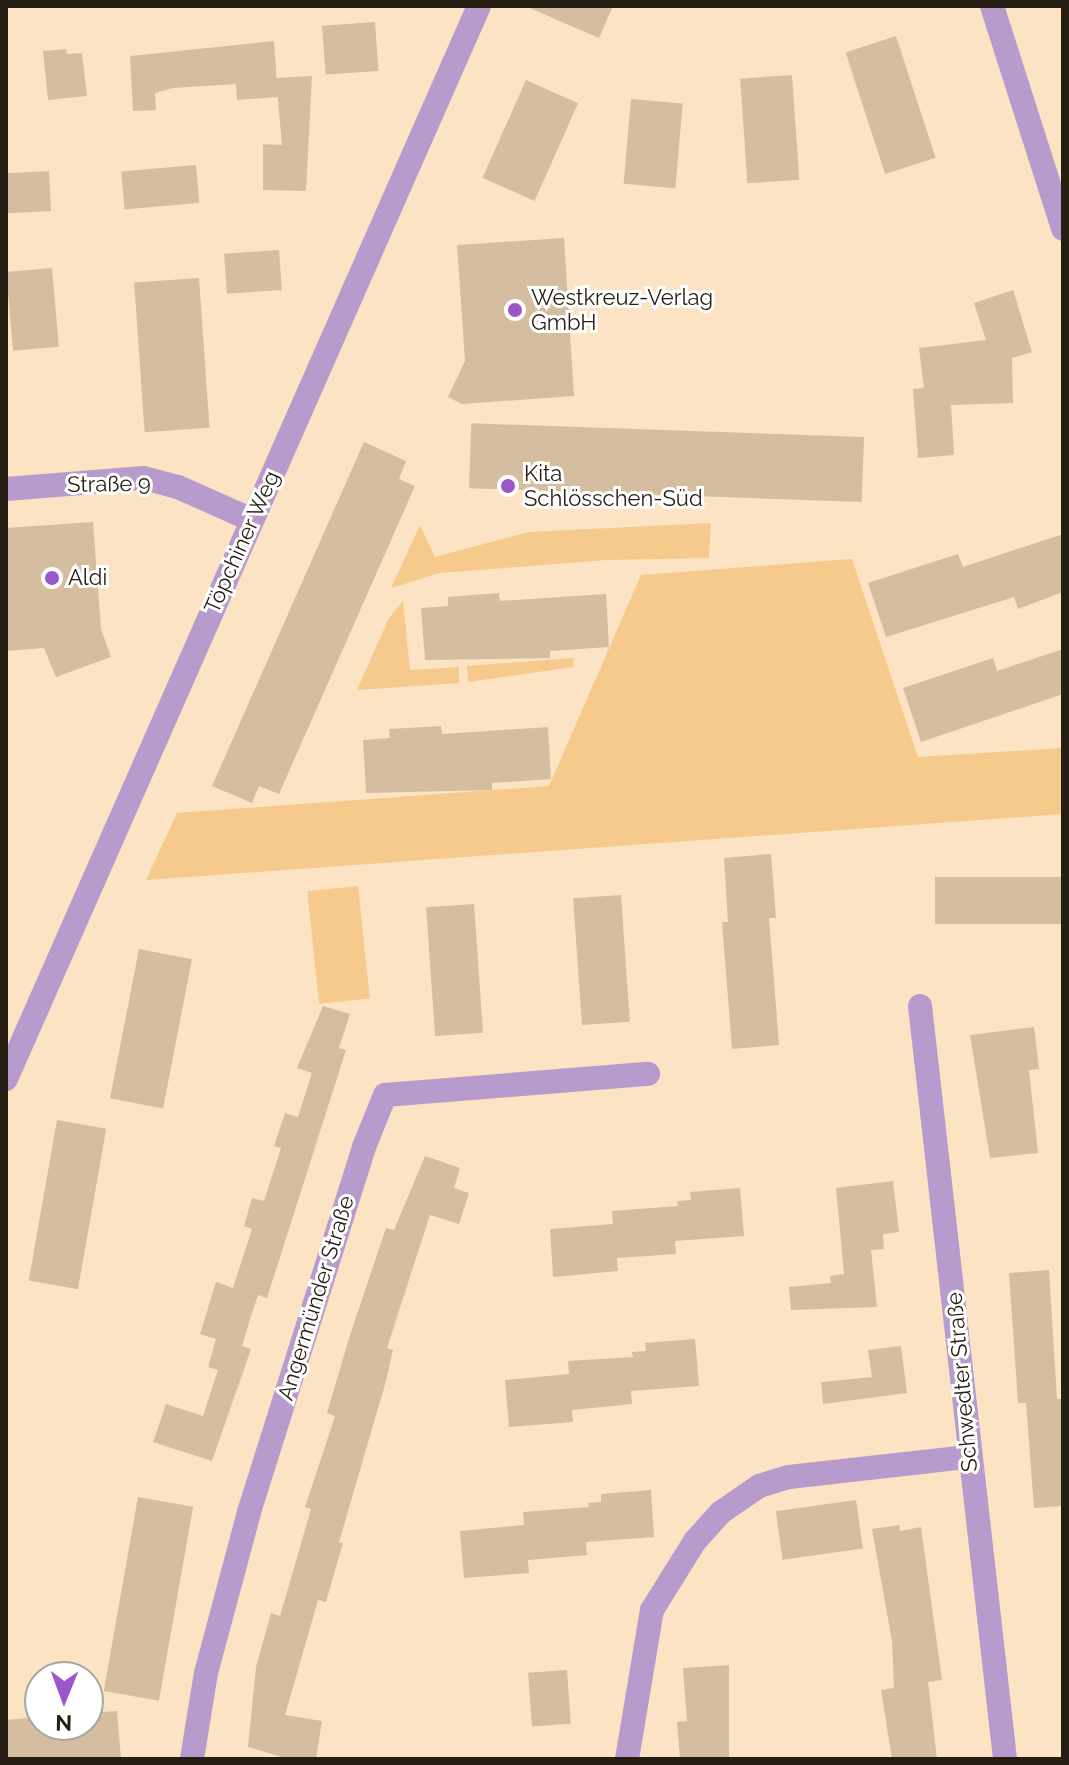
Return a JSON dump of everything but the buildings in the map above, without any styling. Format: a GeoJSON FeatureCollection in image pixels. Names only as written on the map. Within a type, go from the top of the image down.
{"type":"FeatureCollection","features":[{"type":"Feature","properties":{"kind":"street","name":"Töpchiner Weg"},"geometry":{"type":"LineString","coordinates":[[6,1079],[479,6]]}},
{"type":"Feature","properties":{"kind":"street"},"geometry":{"type":"LineString","coordinates":[[992,6],[1063,229]]}},
{"type":"Feature","properties":{"kind":"street","name":"Straße 9"},"geometry":{"type":"LineString","coordinates":[[6,489],[144,478],[178,487],[252,520]]}},
{"type":"Feature","properties":{"kind":"street","name":"Schwedter Straße"},"geometry":{"type":"LineString","coordinates":[[920,1006],[967,1403],[968,1457],[1005,1759]]}},
{"type":"Feature","properties":{"kind":"street","name":"Angermünder Straße"},"geometry":{"type":"LineString","coordinates":[[192,1759],[206,1673],[245,1524],[364,1147],[385,1095],[648,1074]]}},
{"type":"Feature","properties":{"kind":"street"},"geometry":{"type":"LineString","coordinates":[[627,1759],[652,1610],[674,1571],[720,1513],[759,1486],[789,1477],[968,1457]]}},
{"type":"Feature","properties":{"kind":"shaded area"},"geometry":{"type":"Polygon","coordinates":[[[711,523],[709,558],[607,560],[440,573],[391,588],[420,525],[435,557],[529,532],[711,523]]]}},
{"type":"Feature","properties":{"kind":"shaded area"},"geometry":{"type":"Polygon","coordinates":[[[852,559],[918,757],[1063,748],[1063,814],[146,880],[177,813],[549,786],[641,575],[852,559]]]}},
{"type":"Feature","properties":{"kind":"shaded area"},"geometry":{"type":"Polygon","coordinates":[[[403,601],[410,670],[459,667],[459,683],[357,690],[389,618],[403,601]]]}},
{"type":"Feature","properties":{"kind":"shaded area"},"geometry":{"type":"Polygon","coordinates":[[[573,658],[574,667],[468,682],[467,666],[573,658]]]}},
{"type":"Feature","properties":{"kind":"shaded area"},"geometry":{"type":"Polygon","coordinates":[[[358,886],[370,998],[319,1004],[307,891],[358,886]]]}},
{"type":"Feature","properties":{"kind":"place","name":"Westkreuz-Verlag GmbH"},"geometry":{"type":"Point","coordinates":[515,310]}},
{"type":"Feature","properties":{"kind":"place","name":"Kita Schlösschen-Süd"},"geometry":{"type":"Point","coordinates":[508,486]}},
{"type":"Feature","properties":{"kind":"place","name":"Aldi"},"geometry":{"type":"Point","coordinates":[52,578]}}]}
